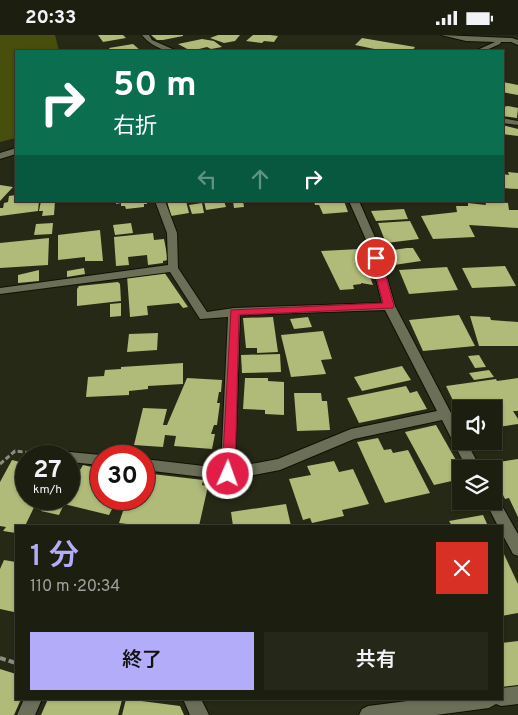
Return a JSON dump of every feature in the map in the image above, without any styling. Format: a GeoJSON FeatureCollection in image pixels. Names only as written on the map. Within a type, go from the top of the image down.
{"type":"FeatureCollection","features":[{"type":"Feature","properties":{"kind":"street"},"geometry":{"type":"LineString","coordinates":[[145,35],[150,41],[171,50]]}},
{"type":"Feature","properties":{"kind":"street"},"geometry":{"type":"LineString","coordinates":[[444,35],[466,39],[516,40]]}},
{"type":"Feature","properties":{"kind":"street"},"geometry":{"type":"LineString","coordinates":[[480,50],[492,45],[516,40]]}},
{"type":"Feature","properties":{"kind":"street"},"geometry":{"type":"LineString","coordinates":[[504,120],[518,123]]}},
{"type":"Feature","properties":{"kind":"street"},"geometry":{"type":"LineString","coordinates":[[0,156],[15,151]]}},
{"type":"Feature","properties":{"kind":"street"},"geometry":{"type":"LineString","coordinates":[[160,202],[172,233],[173,268],[204,316],[234,312],[389,306]]}},
{"type":"Feature","properties":{"kind":"street"},"geometry":{"type":"LineString","coordinates":[[354,202],[372,242],[389,306],[469,460]]}},
{"type":"Feature","properties":{"kind":"street"},"geometry":{"type":"LineString","coordinates":[[0,291],[173,268]]}},
{"type":"Feature","properties":{"kind":"street"},"geometry":{"type":"LineString","coordinates":[[228,474],[234,312]]}},
{"type":"Feature","properties":{"kind":"street"},"geometry":{"type":"LineString","coordinates":[[155,466],[228,474],[280,464],[351,434],[445,414]]}},
{"type":"Feature","properties":{"kind":"street"},"geometry":{"type":"LineString","coordinates":[[497,510],[518,549]]}},
{"type":"Feature","properties":{"kind":"street"},"geometry":{"type":"LineString","coordinates":[[503,697],[518,695]]}},
{"type":"Feature","properties":{"kind":"street"},"geometry":{"type":"LineString","coordinates":[[26,715],[33,700]]}},
{"type":"Feature","properties":{"kind":"street"},"geometry":{"type":"LineString","coordinates":[[192,700],[200,715]]}},
{"type":"Feature","properties":{"kind":"street"},"geometry":{"type":"LineString","coordinates":[[368,715],[481,700]]}},
{"type":"Feature","properties":{"kind":"path"},"geometry":{"type":"LineString","coordinates":[[0,464],[15,451]]}},
{"type":"Feature","properties":{"kind":"path"},"geometry":{"type":"LineString","coordinates":[[0,658],[15,663]]}},
{"type":"Feature","properties":{"kind":"green space"},"geometry":{"type":"Polygon","coordinates":[[[0,35],[55,35],[59,50],[15,50],[15,138],[0,142],[0,35]]]}},
{"type":"Feature","properties":{"kind":"building"},"geometry":{"type":"Polygon","coordinates":[[[98,35],[123,35],[126,38],[103,42],[98,35]]]}},
{"type":"Feature","properties":{"kind":"building"},"geometry":{"type":"Polygon","coordinates":[[[151,35],[183,35],[183,36],[157,40],[151,35]]]}},
{"type":"Feature","properties":{"kind":"building"},"geometry":{"type":"Polygon","coordinates":[[[218,35],[240,35],[235,41],[224,43],[210,38],[218,35]]]}},
{"type":"Feature","properties":{"kind":"building"},"geometry":{"type":"Polygon","coordinates":[[[253,35],[278,36],[274,42],[246,41],[253,35]]]}},
{"type":"Feature","properties":{"kind":"building"},"geometry":{"type":"Polygon","coordinates":[[[362,38],[415,47],[413,50],[379,50],[355,45],[362,38]]]}},
{"type":"Feature","properties":{"kind":"building"},"geometry":{"type":"Polygon","coordinates":[[[202,39],[214,41],[222,47],[189,50],[178,44],[202,39]]]}},
{"type":"Feature","properties":{"kind":"building"},"geometry":{"type":"Polygon","coordinates":[[[133,44],[140,50],[110,50],[109,48],[133,44]]]}},
{"type":"Feature","properties":{"kind":"building"},"geometry":{"type":"Polygon","coordinates":[[[504,82],[518,85],[518,95],[504,92],[504,82]]]}},
{"type":"Feature","properties":{"kind":"building"},"geometry":{"type":"Polygon","coordinates":[[[504,107],[518,108],[517,118],[504,116],[504,107]]]}},
{"type":"Feature","properties":{"kind":"building"},"geometry":{"type":"Polygon","coordinates":[[[504,126],[518,129],[518,136],[504,134],[504,126]]]}},
{"type":"Feature","properties":{"kind":"building"},"geometry":{"type":"Polygon","coordinates":[[[508,172],[518,173],[518,189],[504,188],[504,174],[509,175],[508,172]]]}},
{"type":"Feature","properties":{"kind":"building"},"geometry":{"type":"Polygon","coordinates":[[[0,185],[13,187],[0,201],[0,185]]]}},
{"type":"Feature","properties":{"kind":"building"},"geometry":{"type":"Polygon","coordinates":[[[15,195],[15,202],[39,202],[38,211],[0,216],[0,208],[3,208],[4,203],[8,202],[9,196],[15,195]]]}},
{"type":"Feature","properties":{"kind":"building"},"geometry":{"type":"Polygon","coordinates":[[[41,202],[55,202],[54,215],[42,216],[43,211],[39,211],[41,202]]]}},
{"type":"Feature","properties":{"kind":"building"},"geometry":{"type":"Polygon","coordinates":[[[116,202],[147,202],[147,204],[144,204],[144,207],[126,209],[125,206],[121,206],[121,203],[116,204],[116,202]]]}},
{"type":"Feature","properties":{"kind":"building"},"geometry":{"type":"Polygon","coordinates":[[[167,202],[186,202],[189,213],[171,216],[167,202]]]}},
{"type":"Feature","properties":{"kind":"building"},"geometry":{"type":"Polygon","coordinates":[[[204,202],[224,202],[226,207],[206,210],[204,202]]]}},
{"type":"Feature","properties":{"kind":"building"},"geometry":{"type":"Polygon","coordinates":[[[233,202],[243,202],[244,207],[234,208],[233,202]]]}},
{"type":"Feature","properties":{"kind":"building"},"geometry":{"type":"Polygon","coordinates":[[[314,202],[344,202],[348,212],[323,214],[319,205],[315,205],[314,202]]]}},
{"type":"Feature","properties":{"kind":"building"},"geometry":{"type":"Polygon","coordinates":[[[485,202],[508,203],[509,210],[518,210],[518,228],[469,225],[475,237],[433,239],[421,216],[457,212],[456,206],[468,206],[468,203],[486,205],[485,202]]]}},
{"type":"Feature","properties":{"kind":"building"},"geometry":{"type":"Polygon","coordinates":[[[202,203],[204,213],[192,214],[189,205],[202,203]]]}},
{"type":"Feature","properties":{"kind":"building"},"geometry":{"type":"Polygon","coordinates":[[[404,209],[408,219],[376,221],[371,211],[404,209]]]}},
{"type":"Feature","properties":{"kind":"building"},"geometry":{"type":"Polygon","coordinates":[[[410,221],[419,239],[386,243],[378,223],[410,221]]]}},
{"type":"Feature","properties":{"kind":"building"},"geometry":{"type":"Polygon","coordinates":[[[53,223],[52,234],[34,235],[36,224],[53,223]]]}},
{"type":"Feature","properties":{"kind":"building"},"geometry":{"type":"Polygon","coordinates":[[[131,223],[133,233],[115,235],[113,225],[131,223]]]}},
{"type":"Feature","properties":{"kind":"building"},"geometry":{"type":"Polygon","coordinates":[[[100,230],[103,261],[85,261],[85,257],[58,260],[58,235],[100,230]]]}},
{"type":"Feature","properties":{"kind":"building"},"geometry":{"type":"Polygon","coordinates":[[[153,233],[154,240],[164,239],[168,260],[163,261],[163,263],[148,265],[147,255],[128,257],[129,265],[116,266],[114,237],[153,233]]]}},
{"type":"Feature","properties":{"kind":"building"},"geometry":{"type":"Polygon","coordinates":[[[49,238],[48,265],[0,268],[0,243],[49,238]]]}},
{"type":"Feature","properties":{"kind":"building"},"geometry":{"type":"Polygon","coordinates":[[[413,248],[421,261],[394,265],[386,251],[413,248]]]}},
{"type":"Feature","properties":{"kind":"building"},"geometry":{"type":"Polygon","coordinates":[[[360,249],[373,285],[361,283],[353,285],[354,289],[340,290],[321,251],[360,249]]]}},
{"type":"Feature","properties":{"kind":"building"},"geometry":{"type":"Polygon","coordinates":[[[505,266],[516,286],[472,288],[462,268],[505,266]]]}},
{"type":"Feature","properties":{"kind":"building"},"geometry":{"type":"Polygon","coordinates":[[[447,267],[458,290],[409,294],[399,270],[447,267]]]}},
{"type":"Feature","properties":{"kind":"building"},"geometry":{"type":"Polygon","coordinates":[[[84,268],[85,274],[67,277],[67,271],[84,268]]]}},
{"type":"Feature","properties":{"kind":"building"},"geometry":{"type":"Polygon","coordinates":[[[39,270],[39,281],[18,283],[18,275],[39,270]]]}},
{"type":"Feature","properties":{"kind":"building"},"geometry":{"type":"Polygon","coordinates":[[[164,272],[188,307],[183,308],[179,303],[147,306],[148,315],[130,317],[127,276],[164,272]]]}},
{"type":"Feature","properties":{"kind":"building"},"geometry":{"type":"Polygon","coordinates":[[[118,282],[120,284],[121,301],[77,306],[77,289],[79,286],[118,282]]]}},
{"type":"Feature","properties":{"kind":"building"},"geometry":{"type":"Polygon","coordinates":[[[121,303],[121,316],[110,317],[110,304],[121,303]]]}},
{"type":"Feature","properties":{"kind":"building"},"geometry":{"type":"Polygon","coordinates":[[[459,315],[475,346],[423,351],[409,320],[459,315]]]}},
{"type":"Feature","properties":{"kind":"building"},"geometry":{"type":"Polygon","coordinates":[[[470,316],[518,322],[518,346],[479,346],[470,316]]]}},
{"type":"Feature","properties":{"kind":"building"},"geometry":{"type":"Polygon","coordinates":[[[273,317],[278,352],[257,353],[257,348],[246,348],[243,318],[273,317]]]}},
{"type":"Feature","properties":{"kind":"building"},"geometry":{"type":"Polygon","coordinates":[[[308,317],[312,327],[294,329],[290,319],[308,317]]]}},
{"type":"Feature","properties":{"kind":"building"},"geometry":{"type":"Polygon","coordinates":[[[323,331],[332,359],[321,360],[326,374],[291,377],[281,335],[323,331]]]}},
{"type":"Feature","properties":{"kind":"building"},"geometry":{"type":"Polygon","coordinates":[[[158,333],[157,350],[127,352],[129,334],[158,333]]]}},
{"type":"Feature","properties":{"kind":"building"},"geometry":{"type":"Polygon","coordinates":[[[280,354],[281,372],[242,373],[241,355],[280,354]]]}},
{"type":"Feature","properties":{"kind":"building"},"geometry":{"type":"Polygon","coordinates":[[[479,355],[486,367],[475,368],[468,356],[479,355]]]}},
{"type":"Feature","properties":{"kind":"building"},"geometry":{"type":"Polygon","coordinates":[[[183,363],[183,384],[148,386],[148,389],[129,391],[129,395],[86,397],[88,377],[104,376],[105,370],[121,369],[121,367],[183,363]]]}},
{"type":"Feature","properties":{"kind":"building"},"geometry":{"type":"Polygon","coordinates":[[[402,366],[411,380],[362,391],[354,377],[402,366]]]}},
{"type":"Feature","properties":{"kind":"building"},"geometry":{"type":"Polygon","coordinates":[[[489,370],[494,377],[474,380],[469,373],[489,370]]]}},
{"type":"Feature","properties":{"kind":"building"},"geometry":{"type":"Polygon","coordinates":[[[187,378],[222,380],[221,392],[219,392],[217,403],[220,403],[217,425],[214,425],[211,434],[215,434],[212,449],[174,446],[176,436],[165,435],[163,447],[134,445],[143,408],[167,409],[163,425],[167,425],[187,378]]]}},
{"type":"Feature","properties":{"kind":"building"},"geometry":{"type":"Polygon","coordinates":[[[245,378],[268,378],[268,381],[284,382],[284,415],[265,414],[265,410],[243,409],[245,378]]]}},
{"type":"Feature","properties":{"kind":"building"},"geometry":{"type":"Polygon","coordinates":[[[518,378],[518,411],[513,411],[518,419],[518,424],[502,426],[502,400],[453,400],[446,386],[496,379],[497,381],[518,378]]]}},
{"type":"Feature","properties":{"kind":"building"},"geometry":{"type":"Polygon","coordinates":[[[406,386],[410,393],[417,391],[427,409],[359,423],[347,398],[406,386]]]}},
{"type":"Feature","properties":{"kind":"building"},"geometry":{"type":"Polygon","coordinates":[[[294,393],[321,393],[322,401],[327,401],[330,430],[297,431],[294,393]]]}},
{"type":"Feature","properties":{"kind":"building"},"geometry":{"type":"Polygon","coordinates":[[[436,425],[456,460],[452,460],[452,481],[434,485],[405,432],[436,425]]]}},
{"type":"Feature","properties":{"kind":"building"},"geometry":{"type":"Polygon","coordinates":[[[378,438],[384,450],[391,449],[393,453],[408,450],[430,493],[385,503],[357,442],[378,438]]]}},
{"type":"Feature","properties":{"kind":"building"},"geometry":{"type":"Polygon","coordinates":[[[518,459],[518,517],[509,498],[505,499],[502,493],[502,462],[518,459]]]}},
{"type":"Feature","properties":{"kind":"building"},"geometry":{"type":"Polygon","coordinates":[[[12,460],[15,461],[15,510],[33,510],[25,525],[15,525],[15,533],[3,531],[6,527],[0,526],[0,482],[12,460]]]}},
{"type":"Feature","properties":{"kind":"building"},"geometry":{"type":"Polygon","coordinates":[[[334,461],[339,472],[353,469],[369,504],[342,510],[344,516],[312,523],[310,518],[303,520],[289,479],[311,475],[307,466],[334,461]]]}},
{"type":"Feature","properties":{"kind":"building"},"geometry":{"type":"Polygon","coordinates":[[[83,465],[90,467],[90,510],[112,510],[109,515],[80,508],[80,470],[83,465]]]}},
{"type":"Feature","properties":{"kind":"building"},"geometry":{"type":"Polygon","coordinates":[[[155,474],[203,480],[202,485],[208,486],[199,525],[136,525],[119,523],[123,510],[155,510],[155,474]]]}},
{"type":"Feature","properties":{"kind":"building"},"geometry":{"type":"Polygon","coordinates":[[[286,504],[291,525],[233,525],[231,512],[286,504]]]}},
{"type":"Feature","properties":{"kind":"building"},"geometry":{"type":"Polygon","coordinates":[[[42,510],[61,510],[59,515],[42,510]]]}},
{"type":"Feature","properties":{"kind":"building"},"geometry":{"type":"Polygon","coordinates":[[[483,515],[488,525],[451,525],[449,521],[483,515]]]}},
{"type":"Feature","properties":{"kind":"building"},"geometry":{"type":"Polygon","coordinates":[[[503,552],[518,584],[518,613],[503,616],[503,552]]]}},
{"type":"Feature","properties":{"kind":"building"},"geometry":{"type":"Polygon","coordinates":[[[4,560],[15,562],[14,612],[0,609],[0,569],[4,560]]]}},
{"type":"Feature","properties":{"kind":"building"},"geometry":{"type":"Polygon","coordinates":[[[518,641],[518,686],[503,688],[503,643],[518,641]]]}},
{"type":"Feature","properties":{"kind":"building"},"geometry":{"type":"Polygon","coordinates":[[[0,669],[15,674],[15,700],[21,700],[14,715],[0,715],[0,669]]]}},
{"type":"Feature","properties":{"kind":"building"},"geometry":{"type":"Polygon","coordinates":[[[48,700],[122,700],[118,715],[41,715],[48,700]]]}},
{"type":"Feature","properties":{"kind":"building"},"geometry":{"type":"Polygon","coordinates":[[[126,700],[134,700],[180,706],[184,715],[122,715],[126,700]]]}},
{"type":"Feature","properties":{"kind":"route"},"geometry":{"type":"LineString","coordinates":[[228,474],[234,312],[389,306],[376,258]]}}]}
